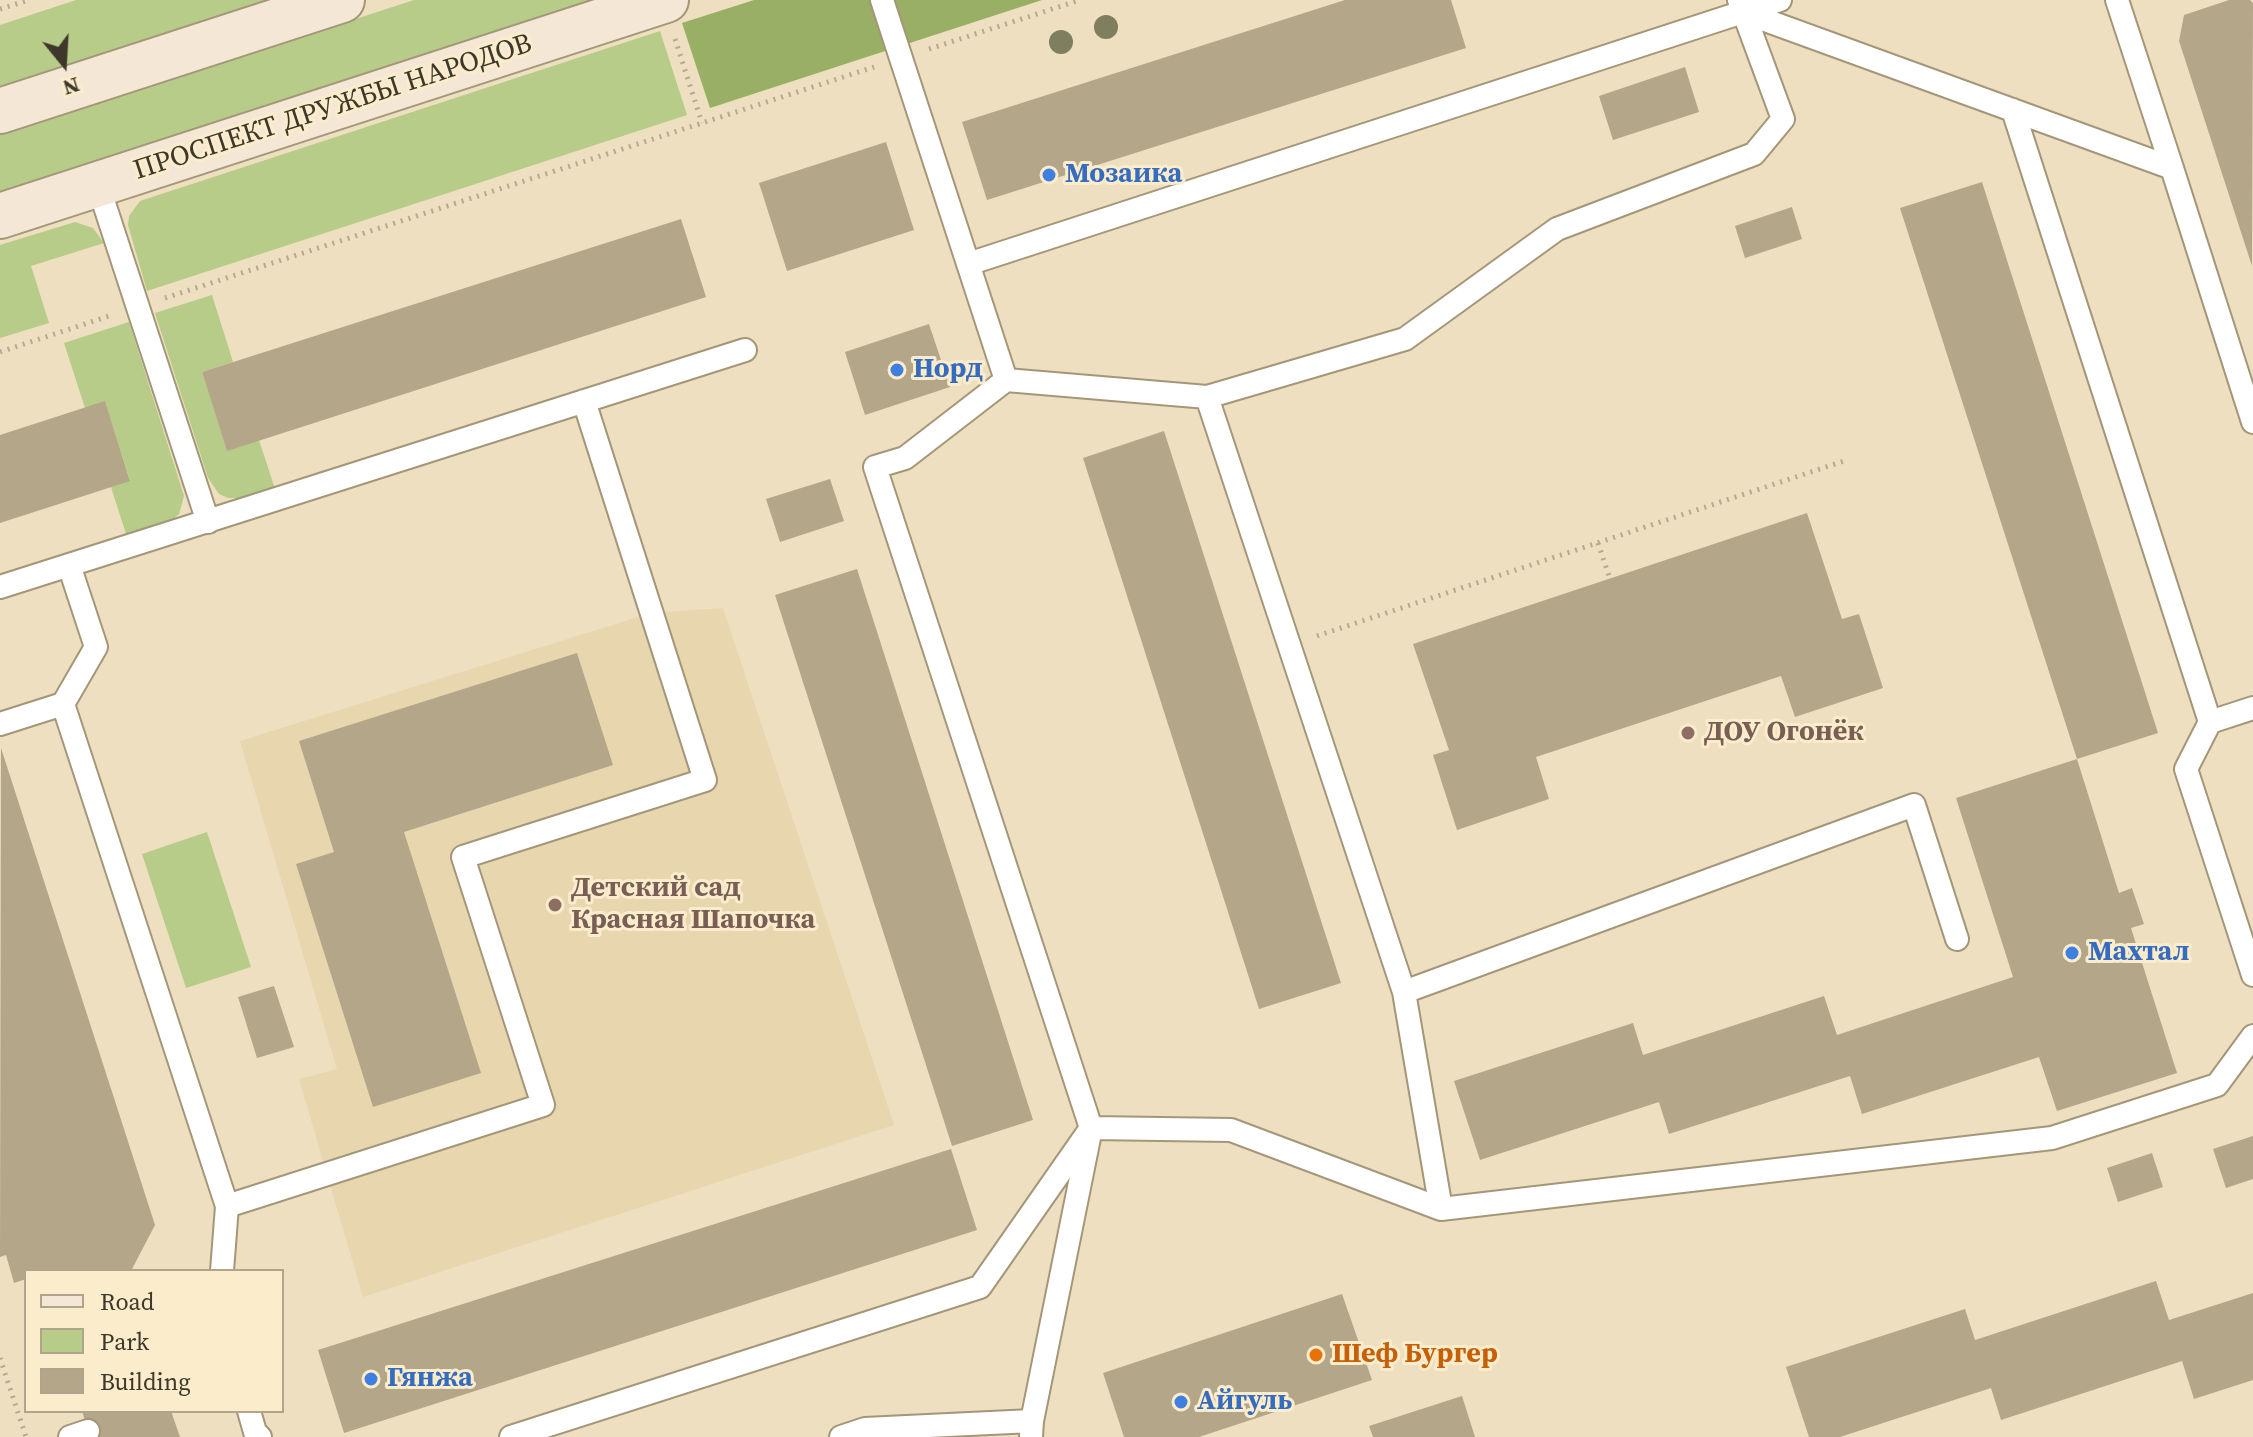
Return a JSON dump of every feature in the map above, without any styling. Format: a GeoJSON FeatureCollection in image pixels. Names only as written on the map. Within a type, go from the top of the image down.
{"type":"FeatureCollection","features":[{"type":"Feature","properties":{"kind":"street"},"geometry":{"type":"LineString","coordinates":[[0,111],[342,0]]}},
{"type":"Feature","properties":{"kind":"street","name":"ПРОСПЕКТ ДРУЖБЫ НАРОДОВ"},"geometry":{"type":"LineString","coordinates":[[0,216],[669,14]]}},
{"type":"Feature","properties":{"kind":"lane"},"geometry":{"type":"LineString","coordinates":[[882,0],[1006,380]]}},
{"type":"Feature","properties":{"kind":"lane"},"geometry":{"type":"LineString","coordinates":[[968,264],[1741,6],[1780,0]]}},
{"type":"Feature","properties":{"kind":"lane"},"geometry":{"type":"LineString","coordinates":[[2117,0],[2253,422]]}},
{"type":"Feature","properties":{"kind":"lane"},"geometry":{"type":"LineString","coordinates":[[1741,6],[2172,168]]}},
{"type":"Feature","properties":{"kind":"lane"},"geometry":{"type":"LineString","coordinates":[[841,1437],[865,1429],[1031,1429],[1091,1128],[875,467],[905,458],[1006,380],[1207,397],[1405,339],[1557,229],[1754,154],[1783,119],[1741,6]]}},
{"type":"Feature","properties":{"kind":"lane"},"geometry":{"type":"LineString","coordinates":[[2013,110],[2210,722],[2186,769],[2253,975]]}},
{"type":"Feature","properties":{"kind":"lane"},"geometry":{"type":"LineString","coordinates":[[98,185],[208,522]]}},
{"type":"Feature","properties":{"kind":"lane"},"geometry":{"type":"LineString","coordinates":[[0,587],[745,350]]}},
{"type":"Feature","properties":{"kind":"lane"},"geometry":{"type":"LineString","coordinates":[[1207,397],[1404,992],[1441,1209]]}},
{"type":"Feature","properties":{"kind":"lane"},"geometry":{"type":"LineString","coordinates":[[227,1206],[543,1105],[463,857],[705,780],[584,401]]}},
{"type":"Feature","properties":{"kind":"lane"},"geometry":{"type":"LineString","coordinates":[[0,724],[63,704],[96,647],[69,565]]}},
{"type":"Feature","properties":{"kind":"lane"},"geometry":{"type":"LineString","coordinates":[[63,704],[227,1206],[222,1269]]}},
{"type":"Feature","properties":{"kind":"lane"},"geometry":{"type":"LineString","coordinates":[[2210,722],[2253,708]]}},
{"type":"Feature","properties":{"kind":"lane"},"geometry":{"type":"LineString","coordinates":[[1404,992],[1914,805],[1957,939]]}},
{"type":"Feature","properties":{"kind":"lane"},"geometry":{"type":"LineString","coordinates":[[1091,1128],[1231,1130],[1441,1209],[2052,1138],[2217,1085],[2253,1036]]}},
{"type":"Feature","properties":{"kind":"lane"},"geometry":{"type":"LineString","coordinates":[[511,1437],[980,1287],[1091,1128]]}},
{"type":"Feature","properties":{"kind":"lane"},"geometry":{"type":"LineString","coordinates":[[250,1413],[255,1432],[260,1437]]}},
{"type":"Feature","properties":{"kind":"path"},"geometry":{"type":"LineString","coordinates":[[0,9],[29,0]]}},
{"type":"Feature","properties":{"kind":"path"},"geometry":{"type":"LineString","coordinates":[[0,352],[1080,0]]}},
{"type":"Feature","properties":{"kind":"path"},"geometry":{"type":"LineString","coordinates":[[669,14],[702,123]]}},
{"type":"Feature","properties":{"kind":"path"},"geometry":{"type":"LineString","coordinates":[[1289,645],[1847,460]]}},
{"type":"Feature","properties":{"kind":"path"},"geometry":{"type":"LineString","coordinates":[[1598,543],[1610,579]]}},
{"type":"Feature","properties":{"kind":"path"},"geometry":{"type":"LineString","coordinates":[[0,1358],[26,1437]]}},
{"type":"Feature","properties":{"kind":"shaded area","name":"Детский сад Красная Шапочка"},"geometry":{"type":"Polygon","coordinates":[[[723,608],[894,1125],[363,1297],[299,1079],[337,1069],[240,741],[651,613],[723,608]]]}},
{"type":"Feature","properties":{"kind":"green space"},"geometry":{"type":"Polygon","coordinates":[[[76,0],[274,0],[0,89],[0,25],[76,0]]]}},
{"type":"Feature","properties":{"kind":"green space"},"geometry":{"type":"Polygon","coordinates":[[[414,0],[596,0],[0,194],[0,135],[414,0]]]}},
{"type":"Feature","properties":{"kind":"green space"},"geometry":{"type":"Polygon","coordinates":[[[754,0],[1042,0],[710,108],[682,23],[754,0]]]}},
{"type":"Feature","properties":{"kind":"green space"},"geometry":{"type":"Polygon","coordinates":[[[660,31],[687,115],[147,291],[128,225],[129,216],[140,201],[660,31]]]}},
{"type":"Feature","properties":{"kind":"green space"},"geometry":{"type":"Polygon","coordinates":[[[75,222],[93,228],[104,243],[31,266],[49,323],[0,338],[0,245],[75,222]]]}},
{"type":"Feature","properties":{"kind":"green space"},"geometry":{"type":"Polygon","coordinates":[[[212,295],[233,362],[202,372],[227,450],[259,440],[275,489],[246,498],[228,498],[219,494],[208,478],[155,313],[212,295]]]}},
{"type":"Feature","properties":{"kind":"green space"},"geometry":{"type":"Polygon","coordinates":[[[129,322],[184,496],[179,514],[172,520],[127,537],[111,487],[130,480],[105,402],[85,408],[64,343],[129,322]]]}},
{"type":"Feature","properties":{"kind":"green space"},"geometry":{"type":"Polygon","coordinates":[[[207,832],[251,967],[186,988],[142,854],[207,832]]]}},
{"type":"Feature","properties":{"kind":"building"},"geometry":{"type":"Polygon","coordinates":[[[1345,0],[1451,0],[1466,48],[987,200],[962,122],[1345,0]]]}},
{"type":"Feature","properties":{"kind":"building"},"geometry":{"type":"Polygon","coordinates":[[[2229,0],[2250,0],[2253,3],[2252,266],[2179,41],[2184,15],[2229,0]]]}},
{"type":"Feature","properties":{"kind":"building"},"geometry":{"type":"Polygon","coordinates":[[[1685,67],[1699,112],[1613,140],[1599,96],[1685,67]]]}},
{"type":"Feature","properties":{"kind":"building"},"geometry":{"type":"Polygon","coordinates":[[[886,142],[914,230],[787,271],[759,183],[886,142]]]}},
{"type":"Feature","properties":{"kind":"building"},"geometry":{"type":"Polygon","coordinates":[[[1982,182],[2158,733],[2077,759],[1900,208],[1982,182]]]}},
{"type":"Feature","properties":{"kind":"building"},"geometry":{"type":"Polygon","coordinates":[[[1792,207],[1802,239],[1745,258],[1735,226],[1792,207]]]}},
{"type":"Feature","properties":{"kind":"building"},"geometry":{"type":"Polygon","coordinates":[[[681,219],[706,297],[227,451],[202,372],[681,219]]]}},
{"type":"Feature","properties":{"kind":"building","name":"Норд"},"geometry":{"type":"Polygon","coordinates":[[[929,324],[950,387],[865,415],[845,352],[929,324]]]}},
{"type":"Feature","properties":{"kind":"building"},"geometry":{"type":"Polygon","coordinates":[[[105,401],[130,481],[0,523],[0,435],[105,401]]]}},
{"type":"Feature","properties":{"kind":"building"},"geometry":{"type":"Polygon","coordinates":[[[1164,431],[1341,983],[1259,1009],[1083,458],[1164,431]]]}},
{"type":"Feature","properties":{"kind":"building"},"geometry":{"type":"Polygon","coordinates":[[[830,479],[844,521],[780,542],[766,499],[830,479]]]}},
{"type":"Feature","properties":{"kind":"building"},"geometry":{"type":"Polygon","coordinates":[[[1807,513],[1842,619],[1859,614],[1883,688],[1795,717],[1781,676],[1536,757],[1549,799],[1457,830],[1433,755],[1449,750],[1413,644],[1807,513]]]}},
{"type":"Feature","properties":{"kind":"building"},"geometry":{"type":"Polygon","coordinates":[[[857,569],[1033,1120],[952,1146],[775,595],[857,569]]]}},
{"type":"Feature","properties":{"kind":"building"},"geometry":{"type":"Polygon","coordinates":[[[577,653],[613,765],[404,832],[481,1073],[373,1107],[296,864],[334,852],[299,741],[577,653]]]}},
{"type":"Feature","properties":{"kind":"building"},"geometry":{"type":"Polygon","coordinates":[[[1,748],[155,1225],[132,1269],[24,1269],[24,1280],[14,1283],[6,1255],[0,1257],[1,748]]]}},
{"type":"Feature","properties":{"kind":"building"},"geometry":{"type":"Polygon","coordinates":[[[2077,759],[2119,893],[2132,888],[2144,924],[2131,928],[2177,1073],[2057,1111],[2039,1057],[1862,1114],[1850,1076],[1669,1134],[1659,1102],[1480,1160],[1454,1081],[1633,1023],[1643,1055],[1824,996],[1837,1035],[2013,977],[1956,798],[2077,759]]]}},
{"type":"Feature","properties":{"kind":"building"},"geometry":{"type":"Polygon","coordinates":[[[274,986],[294,1047],[257,1058],[238,997],[274,986]]]}},
{"type":"Feature","properties":{"kind":"building"},"geometry":{"type":"Polygon","coordinates":[[[2253,1136],[2253,1179],[2226,1188],[2213,1149],[2253,1136]]]}},
{"type":"Feature","properties":{"kind":"building"},"geometry":{"type":"Polygon","coordinates":[[[951,1149],[977,1230],[344,1433],[318,1350],[951,1149]]]}},
{"type":"Feature","properties":{"kind":"building"},"geometry":{"type":"Polygon","coordinates":[[[2152,1153],[2163,1187],[2118,1202],[2107,1168],[2152,1153]]]}},
{"type":"Feature","properties":{"kind":"building"},"geometry":{"type":"Polygon","coordinates":[[[2156,1281],[2169,1320],[2253,1293],[2253,1380],[2194,1399],[2182,1361],[2001,1420],[1991,1388],[1840,1437],[1809,1437],[1786,1367],[1965,1309],[1975,1340],[2156,1281]]]}},
{"type":"Feature","properties":{"kind":"building"},"geometry":{"type":"Polygon","coordinates":[[[1342,1294],[1372,1380],[1199,1437],[1124,1437],[1103,1373],[1342,1294]]]}},
{"type":"Feature","properties":{"kind":"building"},"geometry":{"type":"Polygon","coordinates":[[[1462,1396],[1475,1437],[1373,1437],[1369,1426],[1462,1396]]]}},
{"type":"Feature","properties":{"kind":"building"},"geometry":{"type":"Polygon","coordinates":[[[83,1413],[172,1413],[180,1437],[90,1437],[83,1413]]]}},
{"type":"Feature","properties":{"kind":"place","name":"Мозаика"},"geometry":{"type":"Point","coordinates":[1049,175]}},
{"type":"Feature","properties":{"kind":"place","name":"Норд"},"geometry":{"type":"Point","coordinates":[897,370]}},
{"type":"Feature","properties":{"kind":"place","name":"ДОУ Огонёк"},"geometry":{"type":"Point","coordinates":[1688,733]}},
{"type":"Feature","properties":{"kind":"place","name":"Детский сад Красная Шапочка"},"geometry":{"type":"Point","coordinates":[555,905]}},
{"type":"Feature","properties":{"kind":"place","name":"Махтал"},"geometry":{"type":"Point","coordinates":[2072,953]}},
{"type":"Feature","properties":{"kind":"place","name":"Шеф Бургер"},"geometry":{"type":"Point","coordinates":[1316,1355]}},
{"type":"Feature","properties":{"kind":"place","name":"Гянжа"},"geometry":{"type":"Point","coordinates":[371,1379]}},
{"type":"Feature","properties":{"kind":"place","name":"Айгуль"},"geometry":{"type":"Point","coordinates":[1181,1402]}}]}
